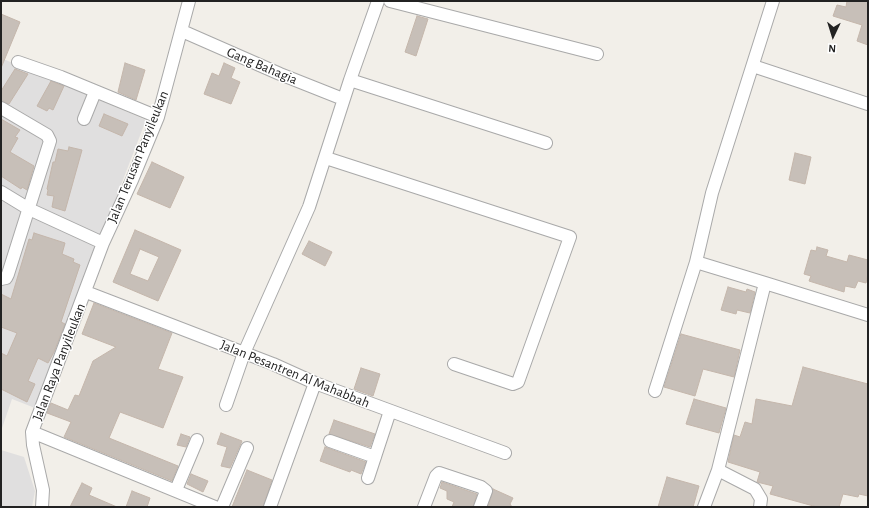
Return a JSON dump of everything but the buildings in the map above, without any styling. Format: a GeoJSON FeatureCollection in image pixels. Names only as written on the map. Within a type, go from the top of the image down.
{"type":"FeatureCollection","features":[{"type":"Feature","properties":{"kind":"street","name":"Jalan Terusan Panyileukan"},"geometry":{"type":"LineString","coordinates":[[103,242],[132,180],[158,117],[189,1]]}},
{"type":"Feature","properties":{"kind":"street"},"geometry":{"type":"LineString","coordinates":[[226,405],[244,353],[309,207],[326,158],[343,99],[378,1]]}},
{"type":"Feature","properties":{"kind":"street"},"geometry":{"type":"LineString","coordinates":[[390,1],[597,54]]}},
{"type":"Feature","properties":{"kind":"street"},"geometry":{"type":"LineString","coordinates":[[655,391],[696,262],[712,193],[773,1]]}},
{"type":"Feature","properties":{"kind":"street","name":"Gang Bahagia"},"geometry":{"type":"LineString","coordinates":[[182,31],[280,74],[343,99]]}},
{"type":"Feature","properties":{"kind":"street"},"geometry":{"type":"LineString","coordinates":[[18,62],[61,77],[158,117]]}},
{"type":"Feature","properties":{"kind":"street"},"geometry":{"type":"LineString","coordinates":[[753,66],[868,104]]}},
{"type":"Feature","properties":{"kind":"street"},"geometry":{"type":"LineString","coordinates":[[350,80],[546,143]]}},
{"type":"Feature","properties":{"kind":"street"},"geometry":{"type":"LineString","coordinates":[[84,119],[96,92]]}},
{"type":"Feature","properties":{"kind":"street"},"geometry":{"type":"LineString","coordinates":[[1,108],[47,135],[50,141],[8,274],[6,278],[1,279]]}},
{"type":"Feature","properties":{"kind":"street"},"geometry":{"type":"LineString","coordinates":[[326,158],[570,237],[518,382],[512,384],[454,364]]}},
{"type":"Feature","properties":{"kind":"street"},"geometry":{"type":"LineString","coordinates":[[1,192],[29,209],[66,224],[103,242]]}},
{"type":"Feature","properties":{"kind":"street","name":"Jalan Raya Panyileukan"},"geometry":{"type":"LineString","coordinates":[[42,507],[43,490],[33,445],[32,432],[86,292],[103,242]]}},
{"type":"Feature","properties":{"kind":"street"},"geometry":{"type":"LineString","coordinates":[[696,262],[868,315]]}},
{"type":"Feature","properties":{"kind":"street"},"geometry":{"type":"LineString","coordinates":[[704,507],[718,470],[765,283]]}},
{"type":"Feature","properties":{"kind":"street","name":"Jalan Pesantren Al Mahabbah"},"geometry":{"type":"LineString","coordinates":[[86,292],[244,353],[315,383],[506,453]]}},
{"type":"Feature","properties":{"kind":"street"},"geometry":{"type":"LineString","coordinates":[[270,507],[315,383]]}},
{"type":"Feature","properties":{"kind":"street"},"geometry":{"type":"LineString","coordinates":[[368,478],[390,411]]}},
{"type":"Feature","properties":{"kind":"street"},"geometry":{"type":"LineString","coordinates":[[32,432],[176,490],[214,507]]}},
{"type":"Feature","properties":{"kind":"street"},"geometry":{"type":"LineString","coordinates":[[176,490],[197,440]]}},
{"type":"Feature","properties":{"kind":"street"},"geometry":{"type":"LineString","coordinates":[[330,442],[375,457]]}},
{"type":"Feature","properties":{"kind":"street"},"geometry":{"type":"LineString","coordinates":[[222,507],[247,448]]}},
{"type":"Feature","properties":{"kind":"street"},"geometry":{"type":"LineString","coordinates":[[718,470],[755,489],[761,499],[760,507]]}},
{"type":"Feature","properties":{"kind":"street"},"geometry":{"type":"LineString","coordinates":[[424,507],[436,476],[439,473],[481,487],[486,491],[480,507]]}},
{"type":"Feature","properties":{"kind":"shaded area"},"geometry":{"type":"Polygon","coordinates":[[[1,58],[146,120],[35,408],[12,399],[1,431],[1,58]]]}},
{"type":"Feature","properties":{"kind":"shaded area"},"geometry":{"type":"Polygon","coordinates":[[[1,450],[24,457],[35,491],[32,507],[1,507],[1,450]]]}}]}
